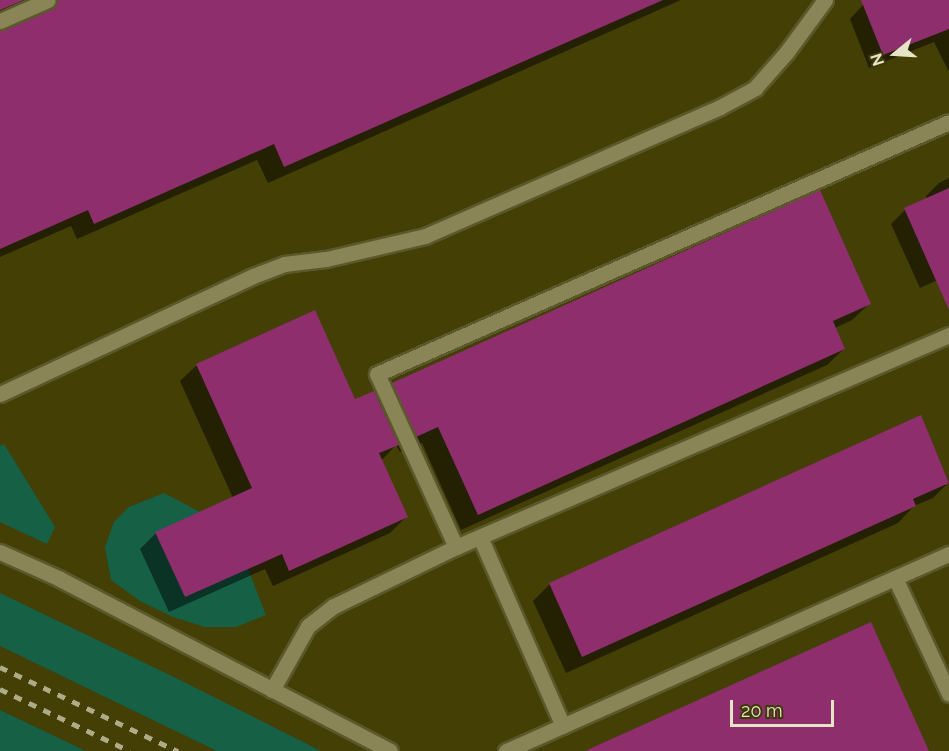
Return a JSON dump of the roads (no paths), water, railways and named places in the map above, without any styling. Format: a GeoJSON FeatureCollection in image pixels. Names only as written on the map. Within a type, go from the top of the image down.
{"type":"FeatureCollection","features":[{"type":"Feature","properties":{"kind":"lane"},"geometry":{"type":"LineString","coordinates":[[0,21],[48,0]]}},
{"type":"Feature","properties":{"kind":"lane"},"geometry":{"type":"LineString","coordinates":[[0,394],[253,276],[284,264],[337,257],[425,236],[720,107],[755,88],[786,53],[825,0]]}},
{"type":"Feature","properties":{"kind":"lane"},"geometry":{"type":"LineString","coordinates":[[456,547],[377,374],[949,122]]}},
{"type":"Feature","properties":{"kind":"lane"},"geometry":{"type":"LineString","coordinates":[[272,690],[308,626],[334,606],[456,547],[949,335]]}},
{"type":"Feature","properties":{"kind":"lane"},"geometry":{"type":"LineString","coordinates":[[480,537],[563,726]]}},
{"type":"Feature","properties":{"kind":"lane"},"geometry":{"type":"LineString","coordinates":[[0,552],[58,578],[390,751]]}},
{"type":"Feature","properties":{"kind":"lane"},"geometry":{"type":"LineString","coordinates":[[506,751],[949,554]]}},
{"type":"Feature","properties":{"kind":"lane"},"geometry":{"type":"LineString","coordinates":[[895,578],[949,693]]}},
{"type":"Feature","properties":{"kind":"railway"},"geometry":{"type":"LineString","coordinates":[[0,667],[178,751]]}},
{"type":"Feature","properties":{"kind":"railway"},"geometry":{"type":"LineString","coordinates":[[0,689],[130,751]]}}]}
